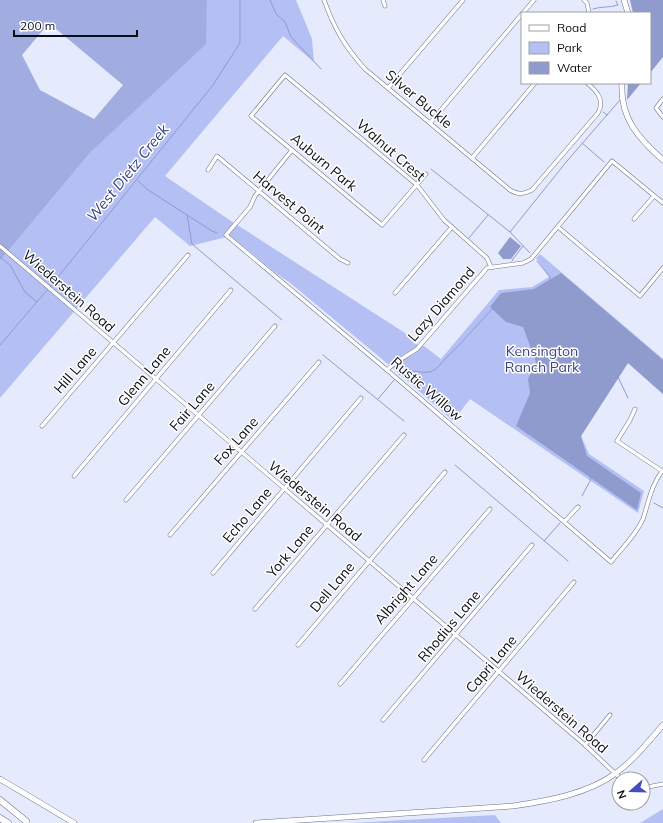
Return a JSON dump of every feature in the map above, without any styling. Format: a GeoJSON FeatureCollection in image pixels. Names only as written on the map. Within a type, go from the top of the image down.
{"type":"FeatureCollection","features":[{"type":"Feature","properties":{"kind":"highway"},"geometry":{"type":"LineString","coordinates":[[0,800],[28,822]]}},
{"type":"Feature","properties":{"kind":"highway"},"geometry":{"type":"LineString","coordinates":[[0,806],[28,822]]}},
{"type":"Feature","properties":{"kind":"highway"},"geometry":{"type":"LineString","coordinates":[[0,818],[8,823]]}},
{"type":"Feature","properties":{"kind":"main road"},"geometry":{"type":"LineString","coordinates":[[624,0],[628,12]]}},
{"type":"Feature","properties":{"kind":"main road"},"geometry":{"type":"LineString","coordinates":[[622,84],[624,105],[629,122],[637,135],[663,160]]}},
{"type":"Feature","properties":{"kind":"main road"},"geometry":{"type":"LineString","coordinates":[[619,771],[632,760],[663,725]]}},
{"type":"Feature","properties":{"kind":"main road"},"geometry":{"type":"LineString","coordinates":[[256,823],[520,805],[581,791],[611,776]]}},
{"type":"Feature","properties":{"kind":"main road"},"geometry":{"type":"LineString","coordinates":[[0,779],[74,823]]}},
{"type":"Feature","properties":{"kind":"street","name":"Silver Buckle"},"geometry":{"type":"LineString","coordinates":[[324,0],[339,35],[351,53],[365,68],[510,190],[516,193],[522,194],[532,190],[598,113],[602,106],[601,100],[599,94],[589,84]]}},
{"type":"Feature","properties":{"kind":"street"},"geometry":{"type":"LineString","coordinates":[[383,0],[385,6]]}},
{"type":"Feature","properties":{"kind":"street"},"geometry":{"type":"LineString","coordinates":[[388,88],[463,0]]}},
{"type":"Feature","properties":{"kind":"street"},"geometry":{"type":"LineString","coordinates":[[524,12],[534,0]]}},
{"type":"Feature","properties":{"kind":"street"},"geometry":{"type":"LineString","coordinates":[[584,0],[589,11]]}},
{"type":"Feature","properties":{"kind":"street"},"geometry":{"type":"LineString","coordinates":[[430,123],[521,15]]}},
{"type":"Feature","properties":{"kind":"street","name":"Walnut Crest"},"geometry":{"type":"LineString","coordinates":[[251,116],[285,75],[417,185],[440,217],[487,258],[491,267]]}},
{"type":"Feature","properties":{"kind":"street"},"geometry":{"type":"LineString","coordinates":[[472,158],[534,84]]}},
{"type":"Feature","properties":{"kind":"street"},"geometry":{"type":"LineString","coordinates":[[663,99],[656,108],[663,117]]}},
{"type":"Feature","properties":{"kind":"street","name":"Auburn Park"},"geometry":{"type":"LineString","coordinates":[[251,116],[382,225],[417,185]]}},
{"type":"Feature","properties":{"kind":"street"},"geometry":{"type":"LineString","coordinates":[[259,191],[292,150]]}},
{"type":"Feature","properties":{"kind":"street","name":"Harvest Point"},"geometry":{"type":"LineString","coordinates":[[208,170],[217,156],[340,259],[348,263]]}},
{"type":"Feature","properties":{"kind":"street","name":"Lazy Diamond"},"geometry":{"type":"LineString","coordinates":[[387,370],[393,363],[417,349],[487,268],[523,263],[531,260],[612,161],[654,196]]}},
{"type":"Feature","properties":{"kind":"street"},"geometry":{"type":"LineString","coordinates":[[417,185],[426,174]]}},
{"type":"Feature","properties":{"kind":"street","name":"Rustic Willow"},"geometry":{"type":"LineString","coordinates":[[259,191],[250,207],[226,235],[565,521],[611,562],[636,532],[642,520],[652,488],[662,470]]}},
{"type":"Feature","properties":{"kind":"street"},"geometry":{"type":"LineString","coordinates":[[634,219],[654,196],[663,203]]}},
{"type":"Feature","properties":{"kind":"street"},"geometry":{"type":"LineString","coordinates":[[395,293],[452,227]]}},
{"type":"Feature","properties":{"kind":"street"},"geometry":{"type":"LineString","coordinates":[[558,227],[640,296],[663,268]]}},
{"type":"Feature","properties":{"kind":"street","name":"Wiederstein Road"},"geometry":{"type":"LineString","coordinates":[[0,246],[413,598],[584,745],[612,771]]}},
{"type":"Feature","properties":{"kind":"street","name":"Hill Lane"},"geometry":{"type":"LineString","coordinates":[[42,426],[188,255]]}},
{"type":"Feature","properties":{"kind":"street","name":"Glenn Lane"},"geometry":{"type":"LineString","coordinates":[[74,476],[231,290]]}},
{"type":"Feature","properties":{"kind":"street","name":"Fair Lane"},"geometry":{"type":"LineString","coordinates":[[126,500],[275,326]]}},
{"type":"Feature","properties":{"kind":"street","name":"Fox Lane"},"geometry":{"type":"LineString","coordinates":[[170,535],[319,362]]}},
{"type":"Feature","properties":{"kind":"street","name":"Echo Lane"},"geometry":{"type":"LineString","coordinates":[[212,573],[361,398]]}},
{"type":"Feature","properties":{"kind":"street"},"geometry":{"type":"LineString","coordinates":[[635,409],[617,441],[662,470]]}},
{"type":"Feature","properties":{"kind":"street","name":"York Lane"},"geometry":{"type":"LineString","coordinates":[[255,609],[404,435]]}},
{"type":"Feature","properties":{"kind":"street","name":"Dell Lane"},"geometry":{"type":"LineString","coordinates":[[298,645],[445,472]]}},
{"type":"Feature","properties":{"kind":"street"},"geometry":{"type":"LineString","coordinates":[[565,521],[578,507]]}},
{"type":"Feature","properties":{"kind":"street","name":"Albright Lane"},"geometry":{"type":"LineString","coordinates":[[340,684],[490,509]]}},
{"type":"Feature","properties":{"kind":"street","name":"Rhodius Lane"},"geometry":{"type":"LineString","coordinates":[[382,720],[532,545]]}},
{"type":"Feature","properties":{"kind":"street","name":"Capri Lane"},"geometry":{"type":"LineString","coordinates":[[424,760],[574,582]]}},
{"type":"Feature","properties":{"kind":"street"},"geometry":{"type":"LineString","coordinates":[[584,745],[610,715]]}},
{"type":"Feature","properties":{"kind":"street"},"geometry":{"type":"LineString","coordinates":[[651,786],[663,784]]}},
{"type":"Feature","properties":{"kind":"green space","name":"Kensington Ranch Park"},"geometry":{"type":"Polygon","coordinates":[[[207,0],[296,0],[312,39],[314,62],[283,36],[165,176],[228,219],[405,333],[415,344],[424,346],[441,359],[499,290],[532,287],[549,277],[536,258],[540,254],[663,359],[663,394],[628,363],[581,436],[589,454],[644,491],[638,513],[470,399],[453,421],[394,369],[231,236],[190,246],[155,217],[0,398],[0,261],[90,153],[205,44],[207,0]]]}},
{"type":"Feature","properties":{"kind":"green space"},"geometry":{"type":"Polygon","coordinates":[[[663,809],[663,823],[640,823],[663,809]]]}},
{"type":"Feature","properties":{"kind":"green space"},"geometry":{"type":"Polygon","coordinates":[[[495,815],[501,823],[351,823],[495,815]]]}},
{"type":"Feature","properties":{"kind":"shaded area"},"geometry":{"type":"Polygon","coordinates":[[[0,0],[207,0],[206,44],[90,153],[0,261],[0,0]],[[49,23],[22,55],[40,90],[94,119],[123,85],[49,23]]]}},
{"type":"Feature","properties":{"kind":"water"},"geometry":{"type":"Polygon","coordinates":[[[630,0],[663,0],[663,57],[651,72],[651,12],[633,12],[630,0]]]}},
{"type":"Feature","properties":{"kind":"water"},"geometry":{"type":"Polygon","coordinates":[[[628,84],[640,84],[627,100],[628,84]]]}},
{"type":"Feature","properties":{"kind":"water"},"geometry":{"type":"Polygon","coordinates":[[[510,237],[521,246],[511,259],[503,259],[498,253],[510,237]]]}},
{"type":"Feature","properties":{"kind":"water"},"geometry":{"type":"Polygon","coordinates":[[[561,273],[663,360],[663,394],[628,363],[581,436],[587,456],[641,493],[637,510],[516,426],[530,393],[528,379],[536,362],[523,327],[506,322],[490,307],[501,293],[534,289],[561,273]]]}},
{"type":"Feature","properties":{"kind":"waterway","name":"West Dietz Creek"},"geometry":{"type":"LineString","coordinates":[[50,287],[213,85],[240,43],[240,0]]}},
{"type":"Feature","properties":{"kind":"waterway"},"geometry":{"type":"LineString","coordinates":[[270,0],[276,14],[285,22],[291,37],[321,69]]}},
{"type":"Feature","properties":{"kind":"waterway"},"geometry":{"type":"LineString","coordinates":[[593,9],[618,5],[616,1]]}},
{"type":"Feature","properties":{"kind":"waterway"},"geometry":{"type":"LineString","coordinates":[[530,253],[510,232],[567,161],[620,100]]}},
{"type":"Feature","properties":{"kind":"waterway"},"geometry":{"type":"LineString","coordinates":[[603,112],[607,115]]}},
{"type":"Feature","properties":{"kind":"waterway"},"geometry":{"type":"LineString","coordinates":[[582,143],[604,162]]}},
{"type":"Feature","properties":{"kind":"waterway"},"geometry":{"type":"LineString","coordinates":[[431,169],[510,232]]}},
{"type":"Feature","properties":{"kind":"waterway"},"geometry":{"type":"LineString","coordinates":[[138,181],[148,190],[217,233]]}},
{"type":"Feature","properties":{"kind":"waterway"},"geometry":{"type":"LineString","coordinates":[[187,215],[192,244],[282,320]]}},
{"type":"Feature","properties":{"kind":"waterway"},"geometry":{"type":"LineString","coordinates":[[469,238],[488,215]]}},
{"type":"Feature","properties":{"kind":"waterway"},"geometry":{"type":"LineString","coordinates":[[512,261],[523,246]]}},
{"type":"Feature","properties":{"kind":"waterway"},"geometry":{"type":"LineString","coordinates":[[0,257],[10,265],[25,292],[37,302]]}},
{"type":"Feature","properties":{"kind":"waterway"},"geometry":{"type":"LineString","coordinates":[[537,261],[550,277],[550,280]]}},
{"type":"Feature","properties":{"kind":"waterway","name":"West Dietz Creek"},"geometry":{"type":"LineString","coordinates":[[0,345],[48,289]]}},
{"type":"Feature","properties":{"kind":"waterway"},"geometry":{"type":"LineString","coordinates":[[399,375],[407,371],[430,372],[436,369],[492,309]]}},
{"type":"Feature","properties":{"kind":"waterway"},"geometry":{"type":"LineString","coordinates":[[323,355],[404,421]]}},
{"type":"Feature","properties":{"kind":"waterway"},"geometry":{"type":"LineString","coordinates":[[618,377],[628,398]]}},
{"type":"Feature","properties":{"kind":"waterway"},"geometry":{"type":"LineString","coordinates":[[378,399],[394,380]]}},
{"type":"Feature","properties":{"kind":"waterway"},"geometry":{"type":"LineString","coordinates":[[455,465],[568,561]]}},
{"type":"Feature","properties":{"kind":"waterway"},"geometry":{"type":"LineString","coordinates":[[582,496],[591,477]]}},
{"type":"Feature","properties":{"kind":"waterway"},"geometry":{"type":"LineString","coordinates":[[654,503],[663,508]]}},
{"type":"Feature","properties":{"kind":"waterway"},"geometry":{"type":"LineString","coordinates":[[544,541],[560,523]]}}]}
